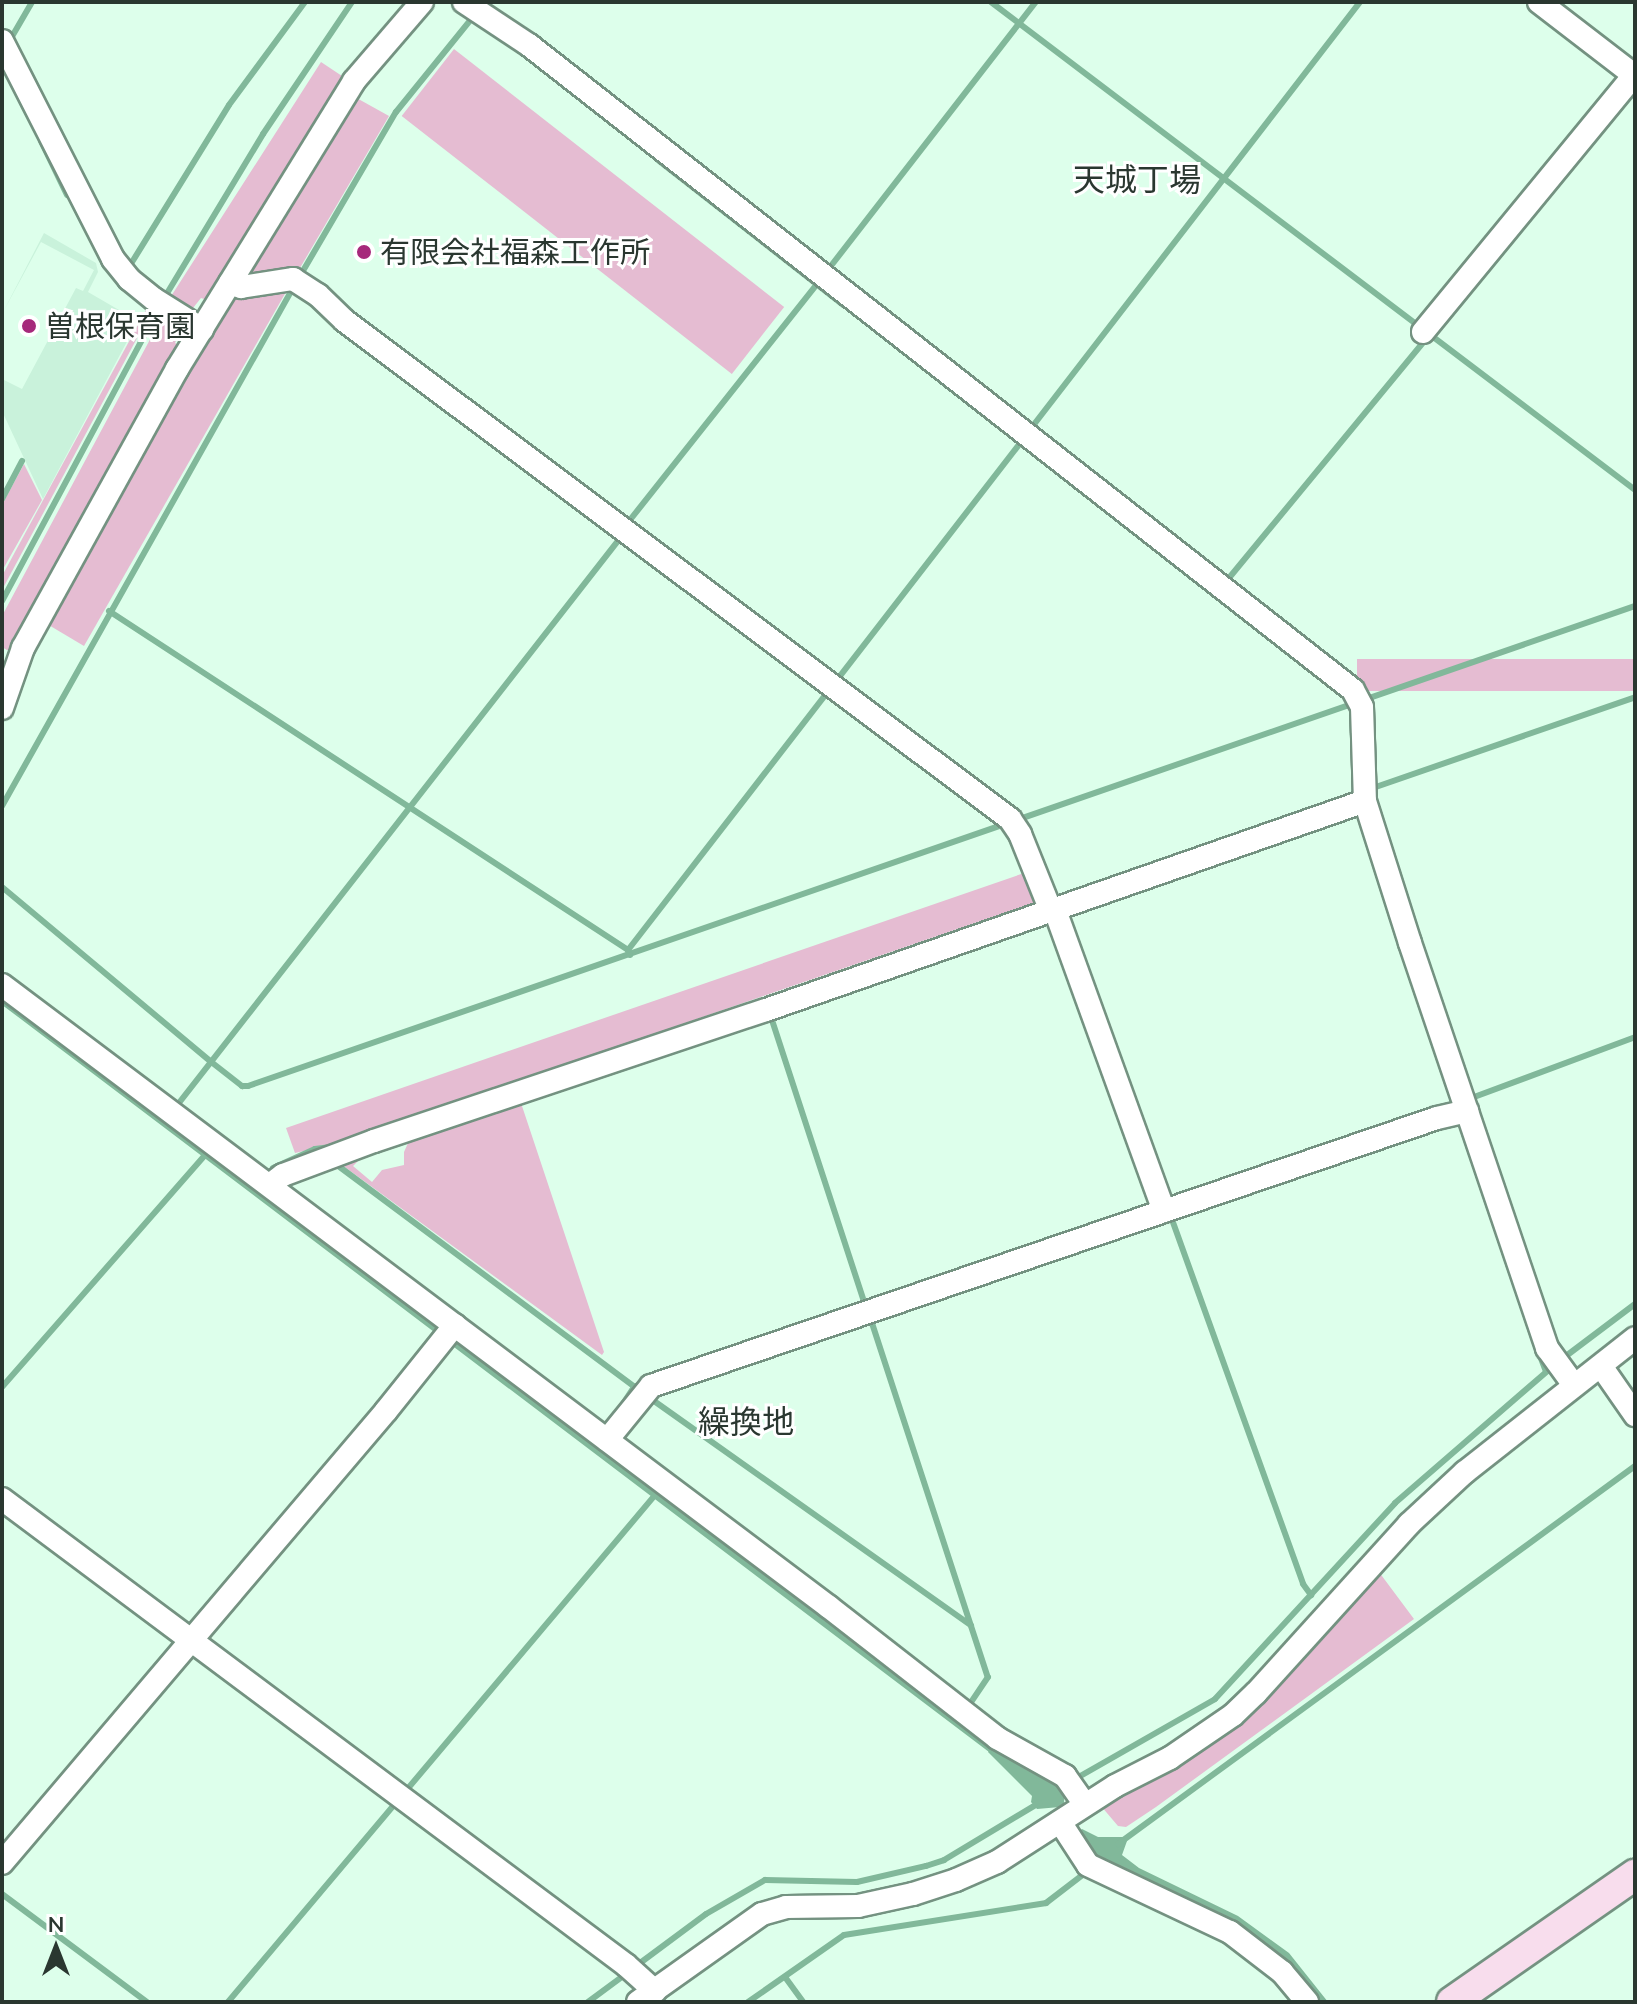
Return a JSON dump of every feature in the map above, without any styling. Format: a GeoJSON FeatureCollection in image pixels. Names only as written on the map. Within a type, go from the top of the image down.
{"type":"FeatureCollection","features":[{"type":"Feature","properties":{"kind":"street"},"geometry":{"type":"LineString","coordinates":[[2,708],[23,648],[142,429],[354,81],[422,2]]}},
{"type":"Feature","properties":{"kind":"street"},"geometry":{"type":"LineString","coordinates":[[1424,330],[1635,75],[1539,2]]}},
{"type":"Feature","properties":{"kind":"street"},"geometry":{"type":"LineString","coordinates":[[475,8],[1229,592],[1360,702],[1360,798],[1462,1108],[1563,1371]]}},
{"type":"Feature","properties":{"kind":"street"},"geometry":{"type":"LineString","coordinates":[[2,41],[100,239],[122,272],[159,303],[202,329]]}},
{"type":"Feature","properties":{"kind":"street"},"geometry":{"type":"LineString","coordinates":[[230,283],[241,287],[296,281],[1013,822],[1050,906],[1165,1208]]}},
{"type":"Feature","properties":{"kind":"street"},"geometry":{"type":"LineString","coordinates":[[270,1185],[283,1175],[332,1157],[769,1008],[1360,798]]}},
{"type":"Feature","properties":{"kind":"street"},"geometry":{"type":"LineString","coordinates":[[2,985],[270,1185],[448,1333],[603,1438],[997,1738],[1075,1790]]}},
{"type":"Feature","properties":{"kind":"street"},"geometry":{"type":"LineString","coordinates":[[603,1438],[642,1393],[1165,1208],[1462,1108]]}},
{"type":"Feature","properties":{"kind":"street"},"geometry":{"type":"LineString","coordinates":[[2,1863],[191,1645],[448,1333]]}},
{"type":"Feature","properties":{"kind":"street"},"geometry":{"type":"LineString","coordinates":[[2,1499],[191,1645],[631,1968],[647,1996],[773,1909],[858,1906],[913,1894],[997,1862],[1060,1822],[1075,1790],[1170,1758],[1233,1715],[1320,1626],[1409,1524],[1465,1472],[1563,1371],[1601,1366],[1635,1338]]}},
{"type":"Feature","properties":{"kind":"street"},"geometry":{"type":"LineString","coordinates":[[1601,1366],[1635,1415]]}},
{"type":"Feature","properties":{"kind":"street"},"geometry":{"type":"LineString","coordinates":[[1060,1822],[1092,1867],[1230,1932],[1274,1965],[1307,2002]]}},
{"type":"Feature","properties":{"kind":"street"},"geometry":{"type":"LineString","coordinates":[[1452,2002],[1635,1875]]}},
{"type":"Feature","properties":{"kind":"shaded area"},"geometry":{"type":"Polygon","coordinates":[[[454,49],[784,307],[732,374],[402,116],[454,49]]]}},
{"type":"Feature","properties":{"kind":"shaded area"},"geometry":{"type":"Polygon","coordinates":[[[321,62],[348,80],[210,301],[201,298],[193,308],[168,301],[321,62]]]}},
{"type":"Feature","properties":{"kind":"shaded area"},"geometry":{"type":"Polygon","coordinates":[[[353,96],[389,116],[297,273],[245,279],[353,96]]]}},
{"type":"Feature","properties":{"kind":"shaded area"},"geometry":{"type":"Polygon","coordinates":[[[44,233],[96,263],[98,272],[88,292],[138,321],[43,499],[2,411],[2,379],[22,389],[76,288],[83,291],[94,270],[41,242],[2,314],[44,233]]]}},
{"type":"Feature","properties":{"kind":"shaded area"},"geometry":{"type":"Polygon","coordinates":[[[290,285],[84,646],[47,624],[226,300],[242,292],[290,285]]]}},
{"type":"Feature","properties":{"kind":"shaded area"},"geometry":{"type":"Polygon","coordinates":[[[146,310],[150,314],[2,590],[2,576],[146,310]]]}},
{"type":"Feature","properties":{"kind":"shaded area"},"geometry":{"type":"Polygon","coordinates":[[[162,317],[181,330],[175,343],[180,346],[13,650],[7,650],[2,647],[2,616],[162,317]]]}},
{"type":"Feature","properties":{"kind":"shaded area"},"geometry":{"type":"Polygon","coordinates":[[[24,464],[42,500],[2,571],[2,505],[24,464]]]}},
{"type":"Feature","properties":{"kind":"shaded area"},"geometry":{"type":"Polygon","coordinates":[[[1357,659],[1635,659],[1635,691],[1357,691],[1357,659]]]}},
{"type":"Feature","properties":{"kind":"shaded area"},"geometry":{"type":"Polygon","coordinates":[[[1030,871],[1041,900],[338,1143],[295,1153],[286,1128],[1030,871]]]}},
{"type":"Feature","properties":{"kind":"shaded area"},"geometry":{"type":"Polygon","coordinates":[[[519,1097],[604,1352],[602,1355],[338,1162],[363,1156],[353,1166],[372,1182],[382,1170],[404,1165],[404,1152],[413,1132],[519,1097]]]}},
{"type":"Feature","properties":{"kind":"shaded area"},"geometry":{"type":"Polygon","coordinates":[[[1379,1572],[1414,1619],[1156,1807],[1126,1827],[1118,1826],[1101,1806],[1176,1762],[1379,1572]]]}},
{"type":"Feature","properties":{"kind":"shaded area"},"geometry":{"type":"Polygon","coordinates":[[[992,1746],[1058,1780],[1065,1789],[1064,1803],[1060,1807],[1037,1809],[1031,1802],[1032,1796],[988,1752],[992,1746]]]}},
{"type":"Feature","properties":{"kind":"shaded area"},"geometry":{"type":"Polygon","coordinates":[[[1082,1829],[1098,1837],[1124,1837],[1127,1841],[1122,1855],[1139,1868],[1238,1916],[1289,1953],[1328,2002],[1314,2002],[1280,1960],[1096,1861],[1077,1833],[1082,1829]]]}},
{"type":"Feature","properties":{"kind":"waterway"},"geometry":{"type":"LineString","coordinates":[[10,40],[32,2]]}},
{"type":"Feature","properties":{"kind":"waterway"},"geometry":{"type":"LineString","coordinates":[[129,267],[229,105],[305,2]]}},
{"type":"Feature","properties":{"kind":"waterway"},"geometry":{"type":"LineString","coordinates":[[2,601],[166,295],[263,134],[352,2]]}},
{"type":"Feature","properties":{"kind":"waterway"},"geometry":{"type":"LineString","coordinates":[[300,276],[396,112],[485,2]]}},
{"type":"Feature","properties":{"kind":"waterway"},"geometry":{"type":"LineString","coordinates":[[991,2],[1635,490]]}},
{"type":"Feature","properties":{"kind":"waterway"},"geometry":{"type":"LineString","coordinates":[[827,271],[1036,2]]}},
{"type":"Feature","properties":{"kind":"waterway"},"geometry":{"type":"LineString","coordinates":[[1032,427],[1360,2]]}},
{"type":"Feature","properties":{"kind":"waterway"},"geometry":{"type":"LineString","coordinates":[[41,141],[67,195]]}},
{"type":"Feature","properties":{"kind":"waterway"},"geometry":{"type":"LineString","coordinates":[[659,161],[843,305]]}},
{"type":"Feature","properties":{"kind":"waterway"},"geometry":{"type":"LineString","coordinates":[[626,525],[818,283]]}},
{"type":"Feature","properties":{"kind":"waterway"},"geometry":{"type":"LineString","coordinates":[[2,806],[294,286]]}},
{"type":"Feature","properties":{"kind":"waterway"},"geometry":{"type":"LineString","coordinates":[[1229,578],[1427,338]]}},
{"type":"Feature","properties":{"kind":"waterway"},"geometry":{"type":"LineString","coordinates":[[630,955],[628,950],[1021,442]]}},
{"type":"Feature","properties":{"kind":"waterway"},"geometry":{"type":"LineString","coordinates":[[2,499],[22,461]]}},
{"type":"Feature","properties":{"kind":"waterway"},"geometry":{"type":"LineString","coordinates":[[175,1108],[621,537]]}},
{"type":"Feature","properties":{"kind":"waterway"},"geometry":{"type":"LineString","coordinates":[[2,887],[210,1061],[242,1086],[248,1086],[1635,606]]}},
{"type":"Feature","properties":{"kind":"waterway"},"geometry":{"type":"LineString","coordinates":[[109,611],[628,950]]}},
{"type":"Feature","properties":{"kind":"waterway"},"geometry":{"type":"LineString","coordinates":[[1370,789],[1635,697]]}},
{"type":"Feature","properties":{"kind":"waterway"},"geometry":{"type":"LineString","coordinates":[[2,1001],[994,1752]]}},
{"type":"Feature","properties":{"kind":"waterway"},"geometry":{"type":"LineString","coordinates":[[770,1014],[866,1307]]}},
{"type":"Feature","properties":{"kind":"waterway"},"geometry":{"type":"LineString","coordinates":[[1466,1100],[1635,1037]]}},
{"type":"Feature","properties":{"kind":"waterway"},"geometry":{"type":"LineString","coordinates":[[273,1168],[315,1149],[331,1147]]}},
{"type":"Feature","properties":{"kind":"waterway"},"geometry":{"type":"LineString","coordinates":[[2,1387],[205,1155]]}},
{"type":"Feature","properties":{"kind":"waterway"},"geometry":{"type":"LineString","coordinates":[[333,1162],[635,1387]]}},
{"type":"Feature","properties":{"kind":"waterway"},"geometry":{"type":"LineString","coordinates":[[1170,1214],[1303,1584],[1311,1595]]}},
{"type":"Feature","properties":{"kind":"waterway"},"geometry":{"type":"LineString","coordinates":[[1562,1359],[1635,1304]]}},
{"type":"Feature","properties":{"kind":"waterway"},"geometry":{"type":"LineString","coordinates":[[870,1317],[988,1677],[968,1707]]}},
{"type":"Feature","properties":{"kind":"waterway"},"geometry":{"type":"LineString","coordinates":[[1537,1348],[1546,1371]]}},
{"type":"Feature","properties":{"kind":"waterway"},"geometry":{"type":"LineString","coordinates":[[1075,1779],[1215,1699],[1395,1503],[1553,1366]]}},
{"type":"Feature","properties":{"kind":"waterway"},"geometry":{"type":"LineString","coordinates":[[621,1407],[634,1387],[646,1382]]}},
{"type":"Feature","properties":{"kind":"waterway"},"geometry":{"type":"LineString","coordinates":[[647,1396],[971,1625]]}},
{"type":"Feature","properties":{"kind":"waterway"},"geometry":{"type":"LineString","coordinates":[[1118,1844],[1635,1466]]}},
{"type":"Feature","properties":{"kind":"waterway"},"geometry":{"type":"LineString","coordinates":[[228,2002],[656,1494]]}},
{"type":"Feature","properties":{"kind":"waterway"},"geometry":{"type":"LineString","coordinates":[[636,1966],[706,1914],[765,1880],[857,1882],[926,1866],[944,1860],[1039,1803]]}},
{"type":"Feature","properties":{"kind":"waterway"},"geometry":{"type":"LineString","coordinates":[[748,2002],[844,1935],[1046,1903],[1089,1870]]}},
{"type":"Feature","properties":{"kind":"waterway"},"geometry":{"type":"LineString","coordinates":[[2,1894],[147,2002]]}},
{"type":"Feature","properties":{"kind":"waterway"},"geometry":{"type":"LineString","coordinates":[[588,2002],[627,1973]]}},
{"type":"Feature","properties":{"kind":"waterway"},"geometry":{"type":"LineString","coordinates":[[785,1977],[803,2002]]}},
{"type":"Feature","properties":{"kind":"place","name":"有限会社福森工作所"},"geometry":{"type":"Point","coordinates":[364,252]}},
{"type":"Feature","properties":{"kind":"place","name":"曽根保育園"},"geometry":{"type":"Point","coordinates":[29,326]}},
{"type":"Feature","properties":{"kind":"district","name":"天城丁場"},"geometry":{"type":"Point","coordinates":[1137,179]}},
{"type":"Feature","properties":{"kind":"district","name":"繰換地"},"geometry":{"type":"Point","coordinates":[746,1421]}}]}
